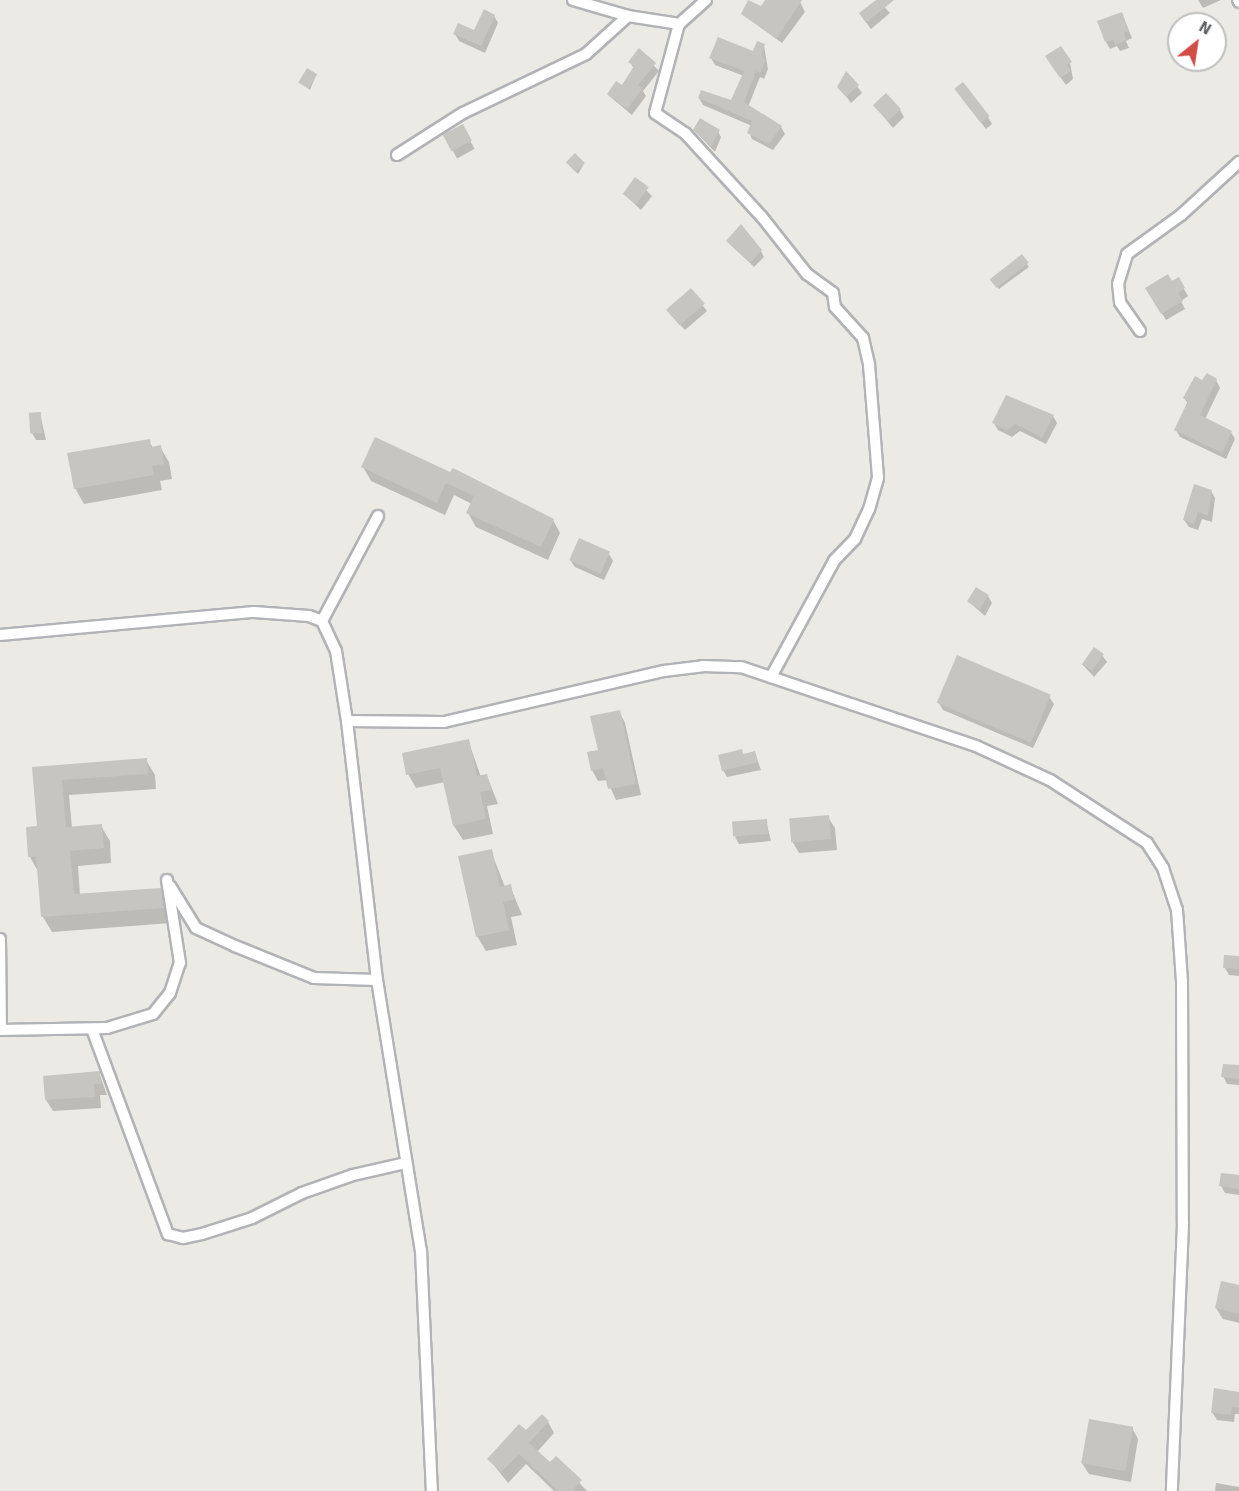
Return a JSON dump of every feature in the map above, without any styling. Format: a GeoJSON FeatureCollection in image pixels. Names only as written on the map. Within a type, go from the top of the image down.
{"type":"FeatureCollection","features":[{"type":"Feature","properties":{"kind":"street"},"geometry":{"type":"LineString","coordinates":[[573,0],[628,16],[680,24]]}},
{"type":"Feature","properties":{"kind":"street"},"geometry":{"type":"LineString","coordinates":[[706,0],[680,24],[655,113],[685,133],[762,217],[807,273],[833,292],[835,307],[863,338],[870,365],[878,478],[869,509],[855,539],[834,561],[771,677]]}},
{"type":"Feature","properties":{"kind":"street"},"geometry":{"type":"LineString","coordinates":[[397,154],[463,113],[586,54],[628,16]]}},
{"type":"Feature","properties":{"kind":"street"},"geometry":{"type":"LineString","coordinates":[[1140,331],[1120,302],[1118,284],[1127,254],[1181,215],[1239,162]]}},
{"type":"Feature","properties":{"kind":"street"},"geometry":{"type":"LineString","coordinates":[[322,621],[378,516]]}},
{"type":"Feature","properties":{"kind":"street"},"geometry":{"type":"LineString","coordinates":[[0,635],[254,612],[309,616],[322,621],[336,651],[347,721],[377,980],[421,1251],[432,1491]]}},
{"type":"Feature","properties":{"kind":"street"},"geometry":{"type":"LineString","coordinates":[[347,721],[444,722],[703,666],[741,668],[975,746],[1050,780],[1147,843],[1163,868],[1177,910],[1182,982],[1183,1224],[1173,1491]]}},
{"type":"Feature","properties":{"kind":"street"},"geometry":{"type":"LineString","coordinates":[[0,939],[0,1030],[92,1029],[138,1021],[153,1014],[177,978],[178,942],[166,880],[196,928],[314,978],[377,980]]}},
{"type":"Feature","properties":{"kind":"street"},"geometry":{"type":"LineString","coordinates":[[92,1029],[168,1233],[183,1238],[202,1234],[252,1218],[302,1193],[342,1179],[406,1163]]}},
{"type":"Feature","properties":{"kind":"building"},"geometry":{"type":"Polygon","coordinates":[[[748,0],[761,6],[765,0],[802,0],[777,38],[741,14],[748,0]]]}},
{"type":"Feature","properties":{"kind":"building"},"geometry":{"type":"Polygon","coordinates":[[[876,0],[894,0],[866,23],[859,13],[876,0]]]}},
{"type":"Feature","properties":{"kind":"building"},"geometry":{"type":"Polygon","coordinates":[[[484,9],[495,15],[481,46],[453,34],[458,23],[474,30],[484,9]]]}},
{"type":"Feature","properties":{"kind":"building"},"geometry":{"type":"Polygon","coordinates":[[[1122,12],[1129,31],[1124,33],[1126,40],[1115,45],[1113,40],[1105,42],[1097,21],[1122,12]]]}},
{"type":"Feature","properties":{"kind":"building"},"geometry":{"type":"Polygon","coordinates":[[[718,37],[753,51],[757,41],[765,44],[762,55],[765,61],[760,73],[756,71],[744,102],[782,126],[769,144],[747,133],[752,121],[698,98],[701,90],[731,100],[744,71],[709,58],[718,37]]]}},
{"type":"Feature","properties":{"kind":"building"},"geometry":{"type":"Polygon","coordinates":[[[1061,46],[1072,62],[1067,65],[1071,71],[1060,78],[1045,56],[1061,46]]]}},
{"type":"Feature","properties":{"kind":"building"},"geometry":{"type":"Polygon","coordinates":[[[639,48],[656,63],[638,85],[643,88],[627,109],[607,94],[616,81],[622,85],[634,66],[628,62],[639,48]]]}},
{"type":"Feature","properties":{"kind":"building"},"geometry":{"type":"Polygon","coordinates":[[[307,68],[317,74],[309,89],[298,83],[307,68]]]}},
{"type":"Feature","properties":{"kind":"building"},"geometry":{"type":"Polygon","coordinates":[[[846,71],[859,85],[846,97],[837,87],[846,71]]]}},
{"type":"Feature","properties":{"kind":"building"},"geometry":{"type":"Polygon","coordinates":[[[963,82],[989,116],[981,123],[954,89],[963,82]]]}},
{"type":"Feature","properties":{"kind":"building"},"geometry":{"type":"Polygon","coordinates":[[[886,93],[901,109],[888,121],[873,105],[886,93]]]}},
{"type":"Feature","properties":{"kind":"building"},"geometry":{"type":"Polygon","coordinates":[[[700,118],[720,130],[711,146],[693,130],[700,118]]]}},
{"type":"Feature","properties":{"kind":"building"},"geometry":{"type":"Polygon","coordinates":[[[463,124],[472,141],[452,152],[443,135],[463,124]]]}},
{"type":"Feature","properties":{"kind":"building"},"geometry":{"type":"Polygon","coordinates":[[[575,153],[585,163],[576,172],[566,162],[575,153]]]}},
{"type":"Feature","properties":{"kind":"building"},"geometry":{"type":"Polygon","coordinates":[[[635,177],[649,187],[636,204],[623,194],[635,177]]]}},
{"type":"Feature","properties":{"kind":"building"},"geometry":{"type":"Polygon","coordinates":[[[741,224],[762,250],[750,263],[726,241],[741,224]]]}},
{"type":"Feature","properties":{"kind":"building"},"geometry":{"type":"Polygon","coordinates":[[[1022,254],[1029,263],[996,288],[990,279],[1022,254]]]}},
{"type":"Feature","properties":{"kind":"building"},"geometry":{"type":"Polygon","coordinates":[[[1168,274],[1172,281],[1179,277],[1185,288],[1178,293],[1183,301],[1161,314],[1145,288],[1168,274]]]}},
{"type":"Feature","properties":{"kind":"building"},"geometry":{"type":"Polygon","coordinates":[[[691,288],[705,304],[680,325],[666,310],[691,288]]]}},
{"type":"Feature","properties":{"kind":"building"},"geometry":{"type":"Polygon","coordinates":[[[1207,373],[1217,379],[1200,415],[1232,431],[1222,453],[1174,430],[1188,401],[1183,398],[1195,376],[1202,380],[1207,373]]]}},
{"type":"Feature","properties":{"kind":"building"},"geometry":{"type":"Polygon","coordinates":[[[1006,395],[1054,415],[1042,438],[1016,424],[1007,430],[992,423],[1006,395]]]}},
{"type":"Feature","properties":{"kind":"building"},"geometry":{"type":"Polygon","coordinates":[[[41,412],[42,433],[30,434],[29,413],[41,412]]]}},
{"type":"Feature","properties":{"kind":"building"},"geometry":{"type":"Polygon","coordinates":[[[375,437],[450,472],[453,468],[554,519],[541,547],[466,513],[474,496],[446,483],[437,503],[361,467],[375,437]]]}},
{"type":"Feature","properties":{"kind":"building"},"geometry":{"type":"Polygon","coordinates":[[[150,439],[151,447],[161,445],[164,464],[152,466],[154,475],[74,489],[67,453],[150,439]]]}},
{"type":"Feature","properties":{"kind":"building"},"geometry":{"type":"Polygon","coordinates":[[[1194,484],[1212,490],[1208,516],[1198,512],[1194,524],[1183,520],[1194,484]]]}},
{"type":"Feature","properties":{"kind":"building"},"geometry":{"type":"Polygon","coordinates":[[[579,538],[610,552],[600,574],[569,560],[579,538]]]}},
{"type":"Feature","properties":{"kind":"building"},"geometry":{"type":"Polygon","coordinates":[[[976,587],[989,595],[980,609],[967,601],[976,587]]]}},
{"type":"Feature","properties":{"kind":"building"},"geometry":{"type":"Polygon","coordinates":[[[1094,647],[1104,654],[1092,671],[1082,664],[1094,647]]]}},
{"type":"Feature","properties":{"kind":"building"},"geometry":{"type":"Polygon","coordinates":[[[957,655],[1051,695],[1031,743],[937,703],[957,655]]]}},
{"type":"Feature","properties":{"kind":"building"},"geometry":{"type":"Polygon","coordinates":[[[620,710],[636,784],[608,789],[603,768],[591,771],[587,752],[598,750],[590,716],[620,710]]]}},
{"type":"Feature","properties":{"kind":"building"},"geometry":{"type":"Polygon","coordinates":[[[469,739],[477,776],[487,774],[491,790],[480,792],[486,819],[453,826],[440,768],[406,775],[402,753],[469,739]]]}},
{"type":"Feature","properties":{"kind":"building"},"geometry":{"type":"Polygon","coordinates":[[[742,749],[743,754],[755,751],[758,762],[722,771],[718,755],[742,749]]]}},
{"type":"Feature","properties":{"kind":"building"},"geometry":{"type":"Polygon","coordinates":[[[147,758],[148,774],[62,780],[66,827],[102,824],[104,848],[70,851],[74,894],[161,888],[164,908],[41,917],[36,857],[28,857],[26,827],[37,826],[32,767],[147,758]]]}},
{"type":"Feature","properties":{"kind":"building"},"geometry":{"type":"Polygon","coordinates":[[[829,815],[831,839],[791,842],[789,818],[829,815]]]}},
{"type":"Feature","properties":{"kind":"building"},"geometry":{"type":"Polygon","coordinates":[[[767,819],[768,834],[733,836],[732,821],[767,819]]]}},
{"type":"Feature","properties":{"kind":"building"},"geometry":{"type":"Polygon","coordinates":[[[492,849],[500,887],[511,884],[514,900],[503,902],[509,930],[476,937],[458,856],[492,849]]]}},
{"type":"Feature","properties":{"kind":"building"},"geometry":{"type":"Polygon","coordinates":[[[1224,955],[1239,956],[1238,969],[1223,968],[1224,955]]]}},
{"type":"Feature","properties":{"kind":"building"},"geometry":{"type":"Polygon","coordinates":[[[1223,1064],[1239,1065],[1239,1079],[1221,1077],[1223,1064]]]}},
{"type":"Feature","properties":{"kind":"building"},"geometry":{"type":"Polygon","coordinates":[[[100,1071],[101,1084],[94,1084],[95,1097],[45,1100],[43,1076],[100,1071]]]}},
{"type":"Feature","properties":{"kind":"building"},"geometry":{"type":"Polygon","coordinates":[[[1221,1173],[1239,1175],[1239,1189],[1219,1186],[1221,1173]]]}},
{"type":"Feature","properties":{"kind":"building"},"geometry":{"type":"Polygon","coordinates":[[[1221,1281],[1239,1285],[1239,1314],[1215,1308],[1221,1281]]]}},
{"type":"Feature","properties":{"kind":"building"},"geometry":{"type":"Polygon","coordinates":[[[1214,1388],[1239,1392],[1239,1408],[1232,1407],[1231,1415],[1211,1413],[1214,1388]]]}},
{"type":"Feature","properties":{"kind":"building"},"geometry":{"type":"Polygon","coordinates":[[[542,1414],[549,1421],[529,1443],[550,1462],[556,1456],[582,1480],[572,1491],[558,1491],[519,1454],[501,1472],[487,1459],[519,1424],[526,1430],[542,1414]]]}},
{"type":"Feature","properties":{"kind":"building"},"geometry":{"type":"Polygon","coordinates":[[[1089,1419],[1133,1427],[1126,1471],[1081,1463],[1089,1419]]]}}]}
